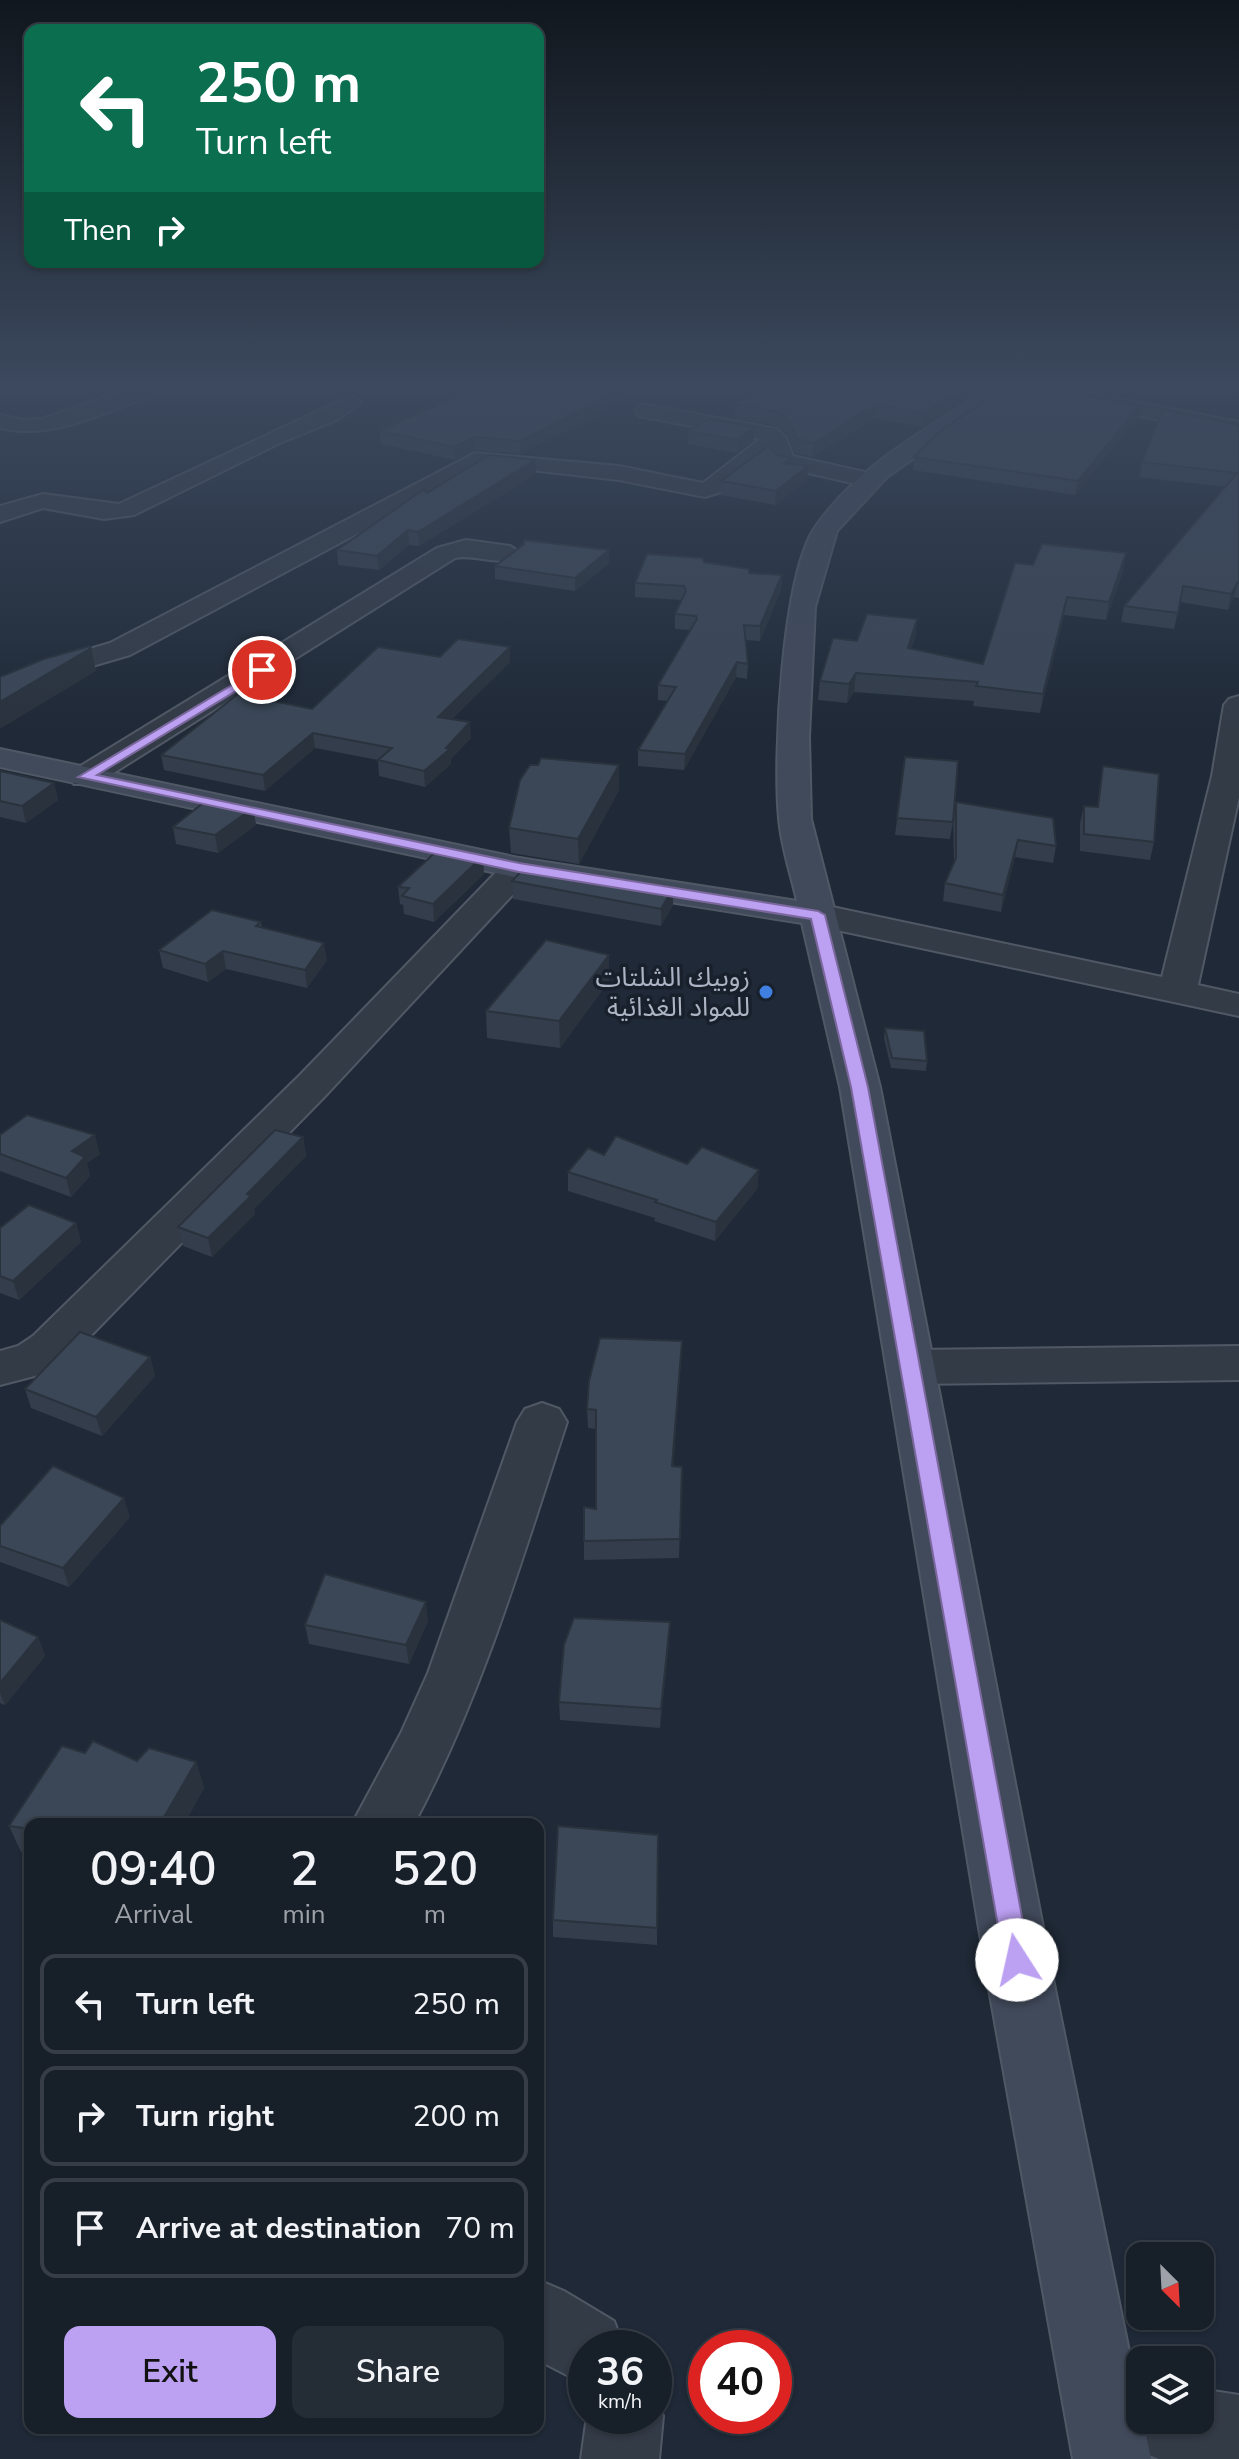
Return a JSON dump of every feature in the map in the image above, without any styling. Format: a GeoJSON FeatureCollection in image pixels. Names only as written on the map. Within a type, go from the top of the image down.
{"type":"FeatureCollection","features":[{"type":"Feature","properties":{"kind":"street"},"geometry":{"type":"LineString","coordinates":[[0,515],[32,502],[47,501],[105,513],[125,510],[148,499]]}},
{"type":"Feature","properties":{"kind":"street"},"geometry":{"type":"LineString","coordinates":[[0,691],[38,673],[120,649],[406,499]]}},
{"type":"Feature","properties":{"kind":"street"},"geometry":{"type":"LineString","coordinates":[[853,499],[825,530],[816,551],[802,607],[794,737],[795,819],[860,1087],[912,1367],[1126,2422]]}},
{"type":"Feature","properties":{"kind":"street"},"geometry":{"type":"LineString","coordinates":[[85,777],[446,553],[466,548],[510,554]]}},
{"type":"Feature","properties":{"kind":"street"},"geometry":{"type":"LineString","coordinates":[[1177,993],[1228,776],[1239,705]]}},
{"type":"Feature","properties":{"kind":"street"},"geometry":{"type":"LineString","coordinates":[[0,758],[519,868],[818,915],[1239,1005]]}},
{"type":"Feature","properties":{"kind":"street"},"geometry":{"type":"LineString","coordinates":[[0,1368],[33,1360],[50,1348],[314,1084],[519,868]]}},
{"type":"Feature","properties":{"kind":"street"},"geometry":{"type":"LineString","coordinates":[[912,1367],[1239,1363]]}},
{"type":"Feature","properties":{"kind":"street"},"geometry":{"type":"LineString","coordinates":[[385,1818],[424,1748],[456,1673],[542,1422]]}},
{"type":"Feature","properties":{"kind":"street"},"geometry":{"type":"LineString","coordinates":[[544,2321],[568,2336]]}},
{"type":"Feature","properties":{"kind":"street"},"geometry":{"type":"LineString","coordinates":[[1214,2432],[1239,2434]]}},
{"type":"Feature","properties":{"kind":"street"},"geometry":{"type":"LineString","coordinates":[[620,2459],[623,2434]]}},
{"type":"Feature","properties":{"kind":"building"},"geometry":{"type":"Polygon","coordinates":[[[410,499],[472,499],[418,532],[408,530],[377,556],[337,550],[410,499]]]}},
{"type":"Feature","properties":{"kind":"building"},"geometry":{"type":"Polygon","coordinates":[[[1215,499],[1239,499],[1239,582],[1231,594],[1183,586],[1178,613],[1124,606],[1215,499]]]}},
{"type":"Feature","properties":{"kind":"building"},"geometry":{"type":"Polygon","coordinates":[[[524,540],[609,550],[575,578],[495,566],[524,544],[524,540]]]}},
{"type":"Feature","properties":{"kind":"building"},"geometry":{"type":"Polygon","coordinates":[[[1042,544],[1126,553],[1109,602],[1067,597],[1043,694],[976,686],[978,682],[856,673],[849,684],[820,681],[833,638],[857,641],[867,614],[917,619],[908,648],[983,664],[1015,563],[1033,565],[1042,544]]]}},
{"type":"Feature","properties":{"kind":"building"},"geometry":{"type":"Polygon","coordinates":[[[647,554],[703,558],[704,562],[749,569],[749,573],[782,575],[760,626],[744,625],[748,664],[737,662],[685,754],[638,750],[676,687],[658,685],[697,619],[696,616],[675,614],[686,591],[684,586],[635,583],[647,554]]]}},
{"type":"Feature","properties":{"kind":"building"},"geometry":{"type":"Polygon","coordinates":[[[458,639],[510,647],[438,717],[470,722],[446,748],[450,749],[424,771],[378,760],[392,748],[313,733],[263,775],[161,755],[238,694],[312,709],[378,647],[440,657],[458,639]]]}},
{"type":"Feature","properties":{"kind":"building"},"geometry":{"type":"Polygon","coordinates":[[[90,646],[0,702],[0,677],[44,659],[90,646]]]}},
{"type":"Feature","properties":{"kind":"building"},"geometry":{"type":"Polygon","coordinates":[[[905,757],[958,761],[953,822],[897,818],[905,757]]]}},
{"type":"Feature","properties":{"kind":"building"},"geometry":{"type":"Polygon","coordinates":[[[541,758],[619,765],[578,839],[509,828],[520,780],[530,765],[538,765],[541,758]]]}},
{"type":"Feature","properties":{"kind":"building"},"geometry":{"type":"Polygon","coordinates":[[[1103,766],[1159,774],[1154,842],[1084,834],[1084,806],[1098,807],[1103,766]]]}},
{"type":"Feature","properties":{"kind":"building"},"geometry":{"type":"Polygon","coordinates":[[[0,771],[54,783],[22,806],[0,801],[0,771]]]}},
{"type":"Feature","properties":{"kind":"building"},"geometry":{"type":"Polygon","coordinates":[[[208,799],[253,808],[215,835],[173,827],[208,799]]]}},
{"type":"Feature","properties":{"kind":"building"},"geometry":{"type":"Polygon","coordinates":[[[956,802],[1053,818],[1056,846],[1018,840],[1003,895],[945,883],[956,858],[956,802]]]}},
{"type":"Feature","properties":{"kind":"building"},"geometry":{"type":"Polygon","coordinates":[[[441,847],[483,856],[433,904],[402,896],[409,888],[398,887],[441,847]]]}},
{"type":"Feature","properties":{"kind":"building"},"geometry":{"type":"Polygon","coordinates":[[[527,865],[673,888],[661,909],[512,881],[527,865]]]}},
{"type":"Feature","properties":{"kind":"building"},"geometry":{"type":"Polygon","coordinates":[[[212,910],[261,922],[256,926],[324,943],[305,970],[223,951],[205,964],[159,950],[212,910]]]}},
{"type":"Feature","properties":{"kind":"building"},"geometry":{"type":"Polygon","coordinates":[[[546,940],[609,955],[559,1021],[486,1011],[546,940]]]}},
{"type":"Feature","properties":{"kind":"building"},"geometry":{"type":"Polygon","coordinates":[[[885,1028],[924,1031],[927,1061],[892,1058],[885,1028]]]}},
{"type":"Feature","properties":{"kind":"building"},"geometry":{"type":"Polygon","coordinates":[[[27,1115],[95,1135],[72,1151],[85,1157],[66,1178],[0,1154],[0,1135],[27,1115]]]}},
{"type":"Feature","properties":{"kind":"building"},"geometry":{"type":"Polygon","coordinates":[[[275,1130],[303,1137],[247,1194],[251,1196],[208,1238],[178,1227],[275,1130]]]}},
{"type":"Feature","properties":{"kind":"building"},"geometry":{"type":"Polygon","coordinates":[[[616,1136],[687,1164],[702,1147],[759,1170],[716,1222],[568,1172],[588,1148],[604,1155],[616,1136]]]}},
{"type":"Feature","properties":{"kind":"building"},"geometry":{"type":"Polygon","coordinates":[[[29,1205],[76,1223],[13,1281],[0,1276],[0,1228],[29,1205]]]}},
{"type":"Feature","properties":{"kind":"building"},"geometry":{"type":"Polygon","coordinates":[[[80,1332],[150,1357],[96,1417],[25,1389],[80,1332]]]}},
{"type":"Feature","properties":{"kind":"building"},"geometry":{"type":"Polygon","coordinates":[[[600,1338],[682,1341],[672,1466],[682,1467],[680,1539],[584,1541],[584,1507],[596,1509],[596,1410],[587,1409],[589,1381],[600,1338]]]}},
{"type":"Feature","properties":{"kind":"building"},"geometry":{"type":"Polygon","coordinates":[[[53,1466],[124,1498],[63,1568],[0,1546],[0,1526],[53,1466]]]}},
{"type":"Feature","properties":{"kind":"building"},"geometry":{"type":"Polygon","coordinates":[[[325,1574],[426,1602],[406,1645],[305,1625],[325,1574]]]}},
{"type":"Feature","properties":{"kind":"building"},"geometry":{"type":"Polygon","coordinates":[[[574,1618],[670,1622],[661,1709],[559,1702],[564,1645],[574,1618]]]}},
{"type":"Feature","properties":{"kind":"building"},"geometry":{"type":"Polygon","coordinates":[[[0,1620],[38,1637],[0,1683],[0,1620]]]}},
{"type":"Feature","properties":{"kind":"building"},"geometry":{"type":"Polygon","coordinates":[[[93,1741],[137,1761],[149,1748],[196,1762],[163,1818],[24,1818],[24,1828],[9,1826],[62,1746],[85,1753],[93,1741]]]}},
{"type":"Feature","properties":{"kind":"building"},"geometry":{"type":"Polygon","coordinates":[[[558,1826],[658,1835],[657,1928],[553,1920],[558,1826]]]}},
{"type":"Feature","properties":{"kind":"place","name":"زوبيك الشلتات للمواد الغذائية"},"geometry":{"type":"Point","coordinates":[766,992]}},
{"type":"Feature","properties":{"kind":"route"},"geometry":{"type":"LineString","coordinates":[[262,670],[85,777],[519,868],[818,915],[860,1087],[1017,1960]]}}]}
